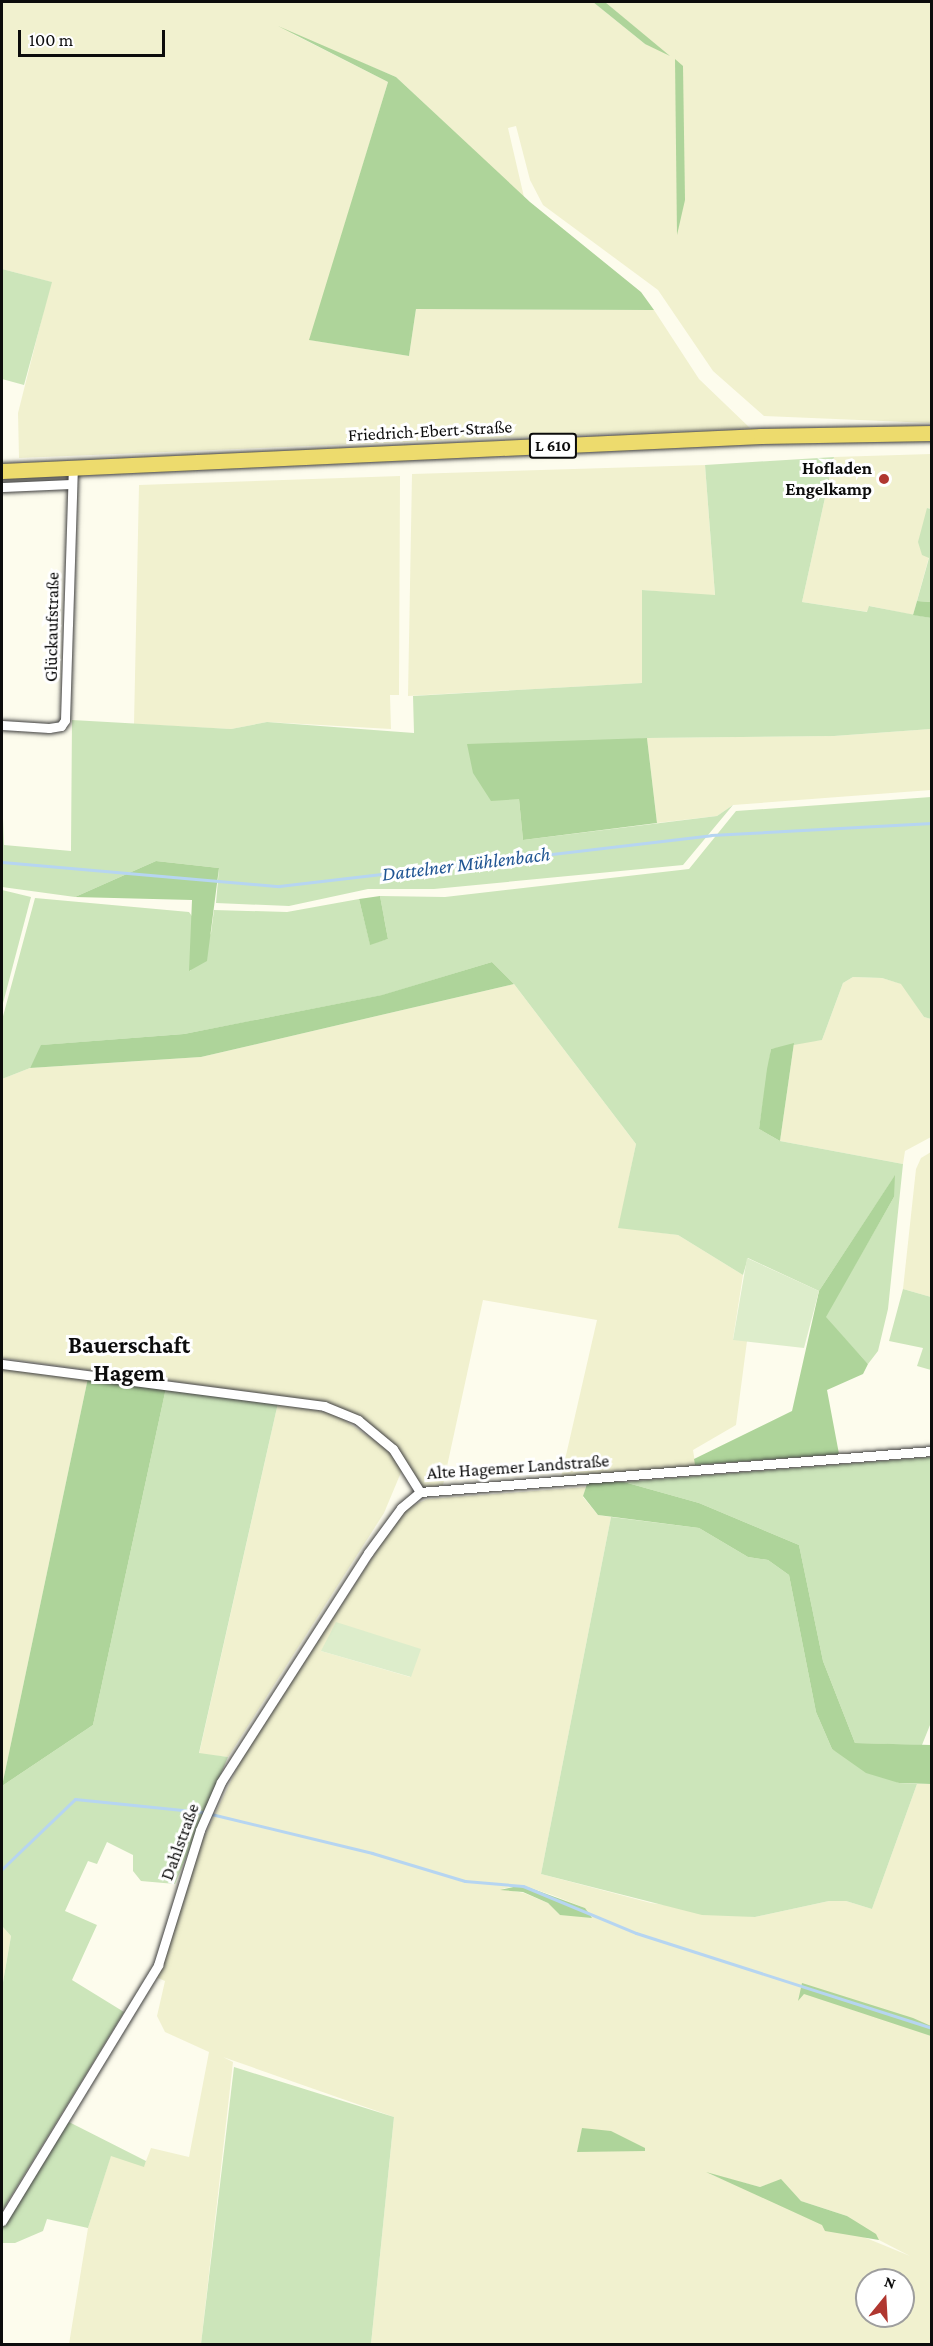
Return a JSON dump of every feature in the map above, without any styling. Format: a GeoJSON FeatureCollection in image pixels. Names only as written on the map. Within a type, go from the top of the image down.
{"type":"FeatureCollection","features":[{"type":"Feature","properties":{"kind":"main road","name":"Friedrich-Ebert-Straße"},"geometry":{"type":"LineString","coordinates":[[2,471],[771,436],[932,434]]}},
{"type":"Feature","properties":{"kind":"street","name":"Glückaufstraße"},"geometry":{"type":"LineString","coordinates":[[2,725],[50,728],[61,726],[65,720],[73,468]]}},
{"type":"Feature","properties":{"kind":"street"},"geometry":{"type":"LineString","coordinates":[[2,487],[72,484]]}},
{"type":"Feature","properties":{"kind":"street","name":"Alte Hagemer Landstraße"},"geometry":{"type":"LineString","coordinates":[[2,1364],[324,1406],[358,1420],[393,1449],[420,1492],[932,1450]]}},
{"type":"Feature","properties":{"kind":"street","name":"Dahlstraße"},"geometry":{"type":"LineString","coordinates":[[2,2221],[158,1965],[200,1830],[221,1782],[368,1553],[401,1508],[420,1492]]}},
{"type":"Feature","properties":{"kind":"green space"},"geometry":{"type":"Polygon","coordinates":[[[2,2],[593,2],[645,44],[646,37],[605,2],[931,2],[931,423],[764,416],[713,371],[658,290],[543,205],[530,180],[516,126],[508,128],[524,197],[396,77],[291,33],[388,82],[310,340],[409,356],[416,309],[654,310],[699,379],[750,428],[19,458],[18,413],[51,282],[2,269],[2,2]]]}},
{"type":"Feature","properties":{"kind":"green space"},"geometry":{"type":"Polygon","coordinates":[[[593,2],[605,2],[670,56],[645,44],[593,2]]]}},
{"type":"Feature","properties":{"kind":"green space"},"geometry":{"type":"Polygon","coordinates":[[[278,26],[396,77],[530,202],[641,292],[654,310],[416,309],[409,356],[309,340],[388,82],[278,26]]]}},
{"type":"Feature","properties":{"kind":"green space"},"geometry":{"type":"Polygon","coordinates":[[[675,59],[683,66],[685,200],[677,235],[675,59]]]}},
{"type":"Feature","properties":{"kind":"green space"},"geometry":{"type":"Polygon","coordinates":[[[2,269],[52,282],[24,385],[2,379],[2,269]]]}},
{"type":"Feature","properties":{"kind":"green space"},"geometry":{"type":"Polygon","coordinates":[[[931,454],[931,509],[927,508],[929,557],[913,615],[870,606],[868,612],[802,602],[834,457],[931,454]]]}},
{"type":"Feature","properties":{"kind":"green space"},"geometry":{"type":"Polygon","coordinates":[[[834,457],[802,602],[867,612],[869,606],[931,618],[931,729],[834,736],[647,738],[614,742],[519,799],[523,840],[717,816],[733,805],[683,865],[434,889],[368,889],[289,906],[216,903],[219,868],[156,861],[75,897],[2,887],[2,791],[4,845],[71,851],[72,720],[231,729],[267,722],[414,733],[413,696],[642,683],[642,590],[715,595],[705,465],[834,457]]]}},
{"type":"Feature","properties":{"kind":"green space"},"geometry":{"type":"Polygon","coordinates":[[[705,465],[715,596],[642,590],[643,683],[408,696],[412,474],[705,465]]]}},
{"type":"Feature","properties":{"kind":"green space"},"geometry":{"type":"Polygon","coordinates":[[[400,476],[399,695],[390,695],[391,729],[267,722],[231,729],[134,724],[139,485],[400,476]]]}},
{"type":"Feature","properties":{"kind":"green space"},"geometry":{"type":"Polygon","coordinates":[[[927,508],[931,509],[931,602],[917,601],[929,558],[922,555],[918,542],[927,508]]]}},
{"type":"Feature","properties":{"kind":"green space"},"geometry":{"type":"Polygon","coordinates":[[[917,601],[931,602],[931,618],[913,615],[917,601]]]}},
{"type":"Feature","properties":{"kind":"green space"},"geometry":{"type":"Polygon","coordinates":[[[931,729],[931,790],[733,805],[717,816],[657,823],[647,738],[834,736],[931,729]]]}},
{"type":"Feature","properties":{"kind":"green space"},"geometry":{"type":"Polygon","coordinates":[[[647,738],[657,823],[523,840],[519,799],[491,801],[473,773],[467,744],[647,738]]]}},
{"type":"Feature","properties":{"kind":"green space"},"geometry":{"type":"Polygon","coordinates":[[[931,797],[931,1019],[924,1017],[901,984],[882,978],[853,977],[843,983],[822,1040],[771,1049],[759,1129],[780,1141],[903,1164],[888,1309],[878,1351],[868,1364],[825,1317],[894,1197],[894,1177],[819,1291],[748,1258],[743,1275],[678,1235],[618,1228],[636,1144],[514,984],[492,962],[383,995],[184,1034],[42,1045],[30,1068],[2,1079],[2,1020],[35,898],[189,912],[194,919],[190,971],[211,933],[214,910],[287,912],[359,899],[370,944],[388,939],[380,896],[445,897],[689,869],[736,811],[931,797]]]}},
{"type":"Feature","properties":{"kind":"green space"},"geometry":{"type":"Polygon","coordinates":[[[156,861],[219,868],[207,961],[189,971],[192,900],[75,897],[156,861]]]}},
{"type":"Feature","properties":{"kind":"green space"},"geometry":{"type":"Polygon","coordinates":[[[2,890],[31,897],[2,1007],[2,890]]]}},
{"type":"Feature","properties":{"kind":"green space"},"geometry":{"type":"Polygon","coordinates":[[[380,896],[388,939],[370,945],[359,899],[380,896]]]}},
{"type":"Feature","properties":{"kind":"green space"},"geometry":{"type":"Polygon","coordinates":[[[492,962],[514,984],[201,1057],[30,1068],[41,1045],[184,1034],[382,995],[492,962]]]}},
{"type":"Feature","properties":{"kind":"green space"},"geometry":{"type":"Polygon","coordinates":[[[853,977],[882,978],[902,984],[924,1017],[931,1019],[931,1137],[905,1151],[903,1164],[780,1141],[794,1043],[822,1040],[843,983],[853,977]]]}},
{"type":"Feature","properties":{"kind":"green space"},"geometry":{"type":"Polygon","coordinates":[[[514,984],[636,1144],[619,1227],[678,1235],[743,1275],[733,1339],[747,1341],[736,1425],[693,1450],[696,1469],[561,1477],[597,1320],[483,1300],[443,1485],[423,1488],[395,1447],[324,1402],[2,1358],[2,1079],[30,1068],[201,1057],[514,984]]]}},
{"type":"Feature","properties":{"kind":"green space"},"geometry":{"type":"Polygon","coordinates":[[[794,1043],[780,1141],[759,1129],[767,1069],[771,1049],[794,1043]]]}},
{"type":"Feature","properties":{"kind":"green space"},"geometry":{"type":"Polygon","coordinates":[[[931,1152],[931,1297],[903,1289],[916,1169],[921,1158],[931,1152]]]}},
{"type":"Feature","properties":{"kind":"green space"},"geometry":{"type":"Polygon","coordinates":[[[895,1175],[894,1197],[826,1317],[868,1364],[863,1374],[827,1390],[839,1454],[695,1465],[694,1459],[792,1411],[819,1291],[895,1175]]]}},
{"type":"Feature","properties":{"kind":"green space"},"geometry":{"type":"Polygon","coordinates":[[[747,1258],[819,1291],[804,1348],[733,1340],[747,1258]]]}},
{"type":"Feature","properties":{"kind":"green space"},"geometry":{"type":"Polygon","coordinates":[[[903,1289],[931,1297],[931,1370],[917,1366],[923,1348],[889,1341],[903,1289]]]}},
{"type":"Feature","properties":{"kind":"green space"},"geometry":{"type":"Polygon","coordinates":[[[2,1368],[88,1378],[2,1786],[2,1368]]]}},
{"type":"Feature","properties":{"kind":"green space"},"geometry":{"type":"Polygon","coordinates":[[[88,1378],[166,1388],[93,1725],[2,1786],[88,1378]]]}},
{"type":"Feature","properties":{"kind":"green space"},"geometry":{"type":"Polygon","coordinates":[[[166,1388],[278,1403],[199,1753],[228,1757],[175,1884],[141,1881],[133,1871],[133,1855],[107,1842],[97,1864],[88,1861],[65,1911],[97,1925],[72,1980],[124,2012],[2,2211],[2,1988],[11,1936],[2,1926],[2,1786],[93,1725],[166,1388]]]}},
{"type":"Feature","properties":{"kind":"green space"},"geometry":{"type":"Polygon","coordinates":[[[278,1403],[335,1414],[386,1448],[402,1470],[384,1513],[228,1757],[199,1754],[278,1403]]]}},
{"type":"Feature","properties":{"kind":"green space"},"geometry":{"type":"Polygon","coordinates":[[[931,1457],[932,1720],[922,1745],[855,1743],[823,1661],[799,1545],[699,1503],[624,1482],[931,1457]]]}},
{"type":"Feature","properties":{"kind":"green space"},"geometry":{"type":"Polygon","coordinates":[[[588,1481],[624,1482],[699,1503],[799,1545],[823,1661],[855,1743],[931,1745],[931,1784],[899,1783],[866,1773],[832,1749],[816,1712],[789,1575],[768,1560],[748,1557],[699,1528],[598,1515],[583,1496],[588,1481]]]}},
{"type":"Feature","properties":{"kind":"green space"},"geometry":{"type":"Polygon","coordinates":[[[586,1487],[583,1497],[598,1515],[611,1517],[541,1874],[651,1903],[755,1917],[829,1901],[846,1901],[872,1909],[917,1784],[931,1784],[931,2344],[371,2344],[394,2117],[223,2057],[233,2062],[201,2344],[69,2344],[88,2228],[111,2155],[144,2166],[151,2148],[189,2157],[209,2052],[165,2032],[157,2016],[165,1981],[156,1977],[203,1839],[243,1756],[400,1515],[411,1506],[428,1499],[586,1487]],[[420,1649],[321,1651],[410,1677],[420,1649]],[[521,1885],[502,1889],[524,1893],[548,1903],[560,1915],[585,1908],[552,1895],[521,1885]],[[710,2174],[910,2256],[879,2240],[847,2216],[801,2201],[781,2180],[760,2187],[710,2174]]]}},
{"type":"Feature","properties":{"kind":"green space"},"geometry":{"type":"Polygon","coordinates":[[[611,1517],[699,1528],[748,1557],[768,1560],[789,1575],[816,1712],[832,1749],[899,1783],[917,1784],[872,1909],[846,1901],[829,1901],[755,1917],[702,1915],[541,1874],[611,1517]]]}},
{"type":"Feature","properties":{"kind":"green space"},"geometry":{"type":"Polygon","coordinates":[[[336,1622],[421,1649],[411,1677],[321,1651],[336,1622]]]}},
{"type":"Feature","properties":{"kind":"green space"},"geometry":{"type":"Polygon","coordinates":[[[522,1885],[585,1908],[592,1918],[560,1915],[548,1903],[523,1892],[500,1890],[522,1885]]]}},
{"type":"Feature","properties":{"kind":"green space"},"geometry":{"type":"Polygon","coordinates":[[[2,1926],[11,1936],[2,1988],[2,1926]]]}},
{"type":"Feature","properties":{"kind":"green space"},"geometry":{"type":"Polygon","coordinates":[[[802,1983],[913,2018],[931,2026],[931,2036],[804,1994],[798,2001],[802,1983]]]}},
{"type":"Feature","properties":{"kind":"green space"},"geometry":{"type":"Polygon","coordinates":[[[234,2067],[394,2117],[371,2344],[201,2344],[234,2067]]]}},
{"type":"Feature","properties":{"kind":"green space"},"geometry":{"type":"Polygon","coordinates":[[[67,2121],[146,2161],[144,2167],[111,2156],[88,2228],[47,2219],[43,2231],[15,2243],[2,2243],[2,2228],[67,2121]]]}},
{"type":"Feature","properties":{"kind":"green space"},"geometry":{"type":"Polygon","coordinates":[[[582,2128],[611,2131],[645,2148],[645,2151],[577,2152],[582,2128]]]}},
{"type":"Feature","properties":{"kind":"green space"},"geometry":{"type":"Polygon","coordinates":[[[706,2172],[760,2187],[781,2179],[801,2201],[847,2216],[876,2234],[879,2240],[825,2231],[822,2225],[706,2172]]]}},
{"type":"Feature","properties":{"kind":"waterway","name":"Dattelner Mühlenbach"},"geometry":{"type":"LineString","coordinates":[[2,862],[279,886],[711,835],[932,823]]}},
{"type":"Feature","properties":{"kind":"waterway"},"geometry":{"type":"LineString","coordinates":[[2,1869],[75,1799],[204,1812]]}},
{"type":"Feature","properties":{"kind":"waterway"},"geometry":{"type":"LineString","coordinates":[[211,1814],[372,1853],[465,1881],[523,1886],[636,1933],[932,2028]]}},
{"type":"Feature","properties":{"kind":"place","name":"Hofladen Engelkamp"},"geometry":{"type":"Point","coordinates":[884,479]}},
{"type":"Feature","properties":{"kind":"district","name":"Bauerschaft Hagem"},"geometry":{"type":"Point","coordinates":[129,1359]}}]}
